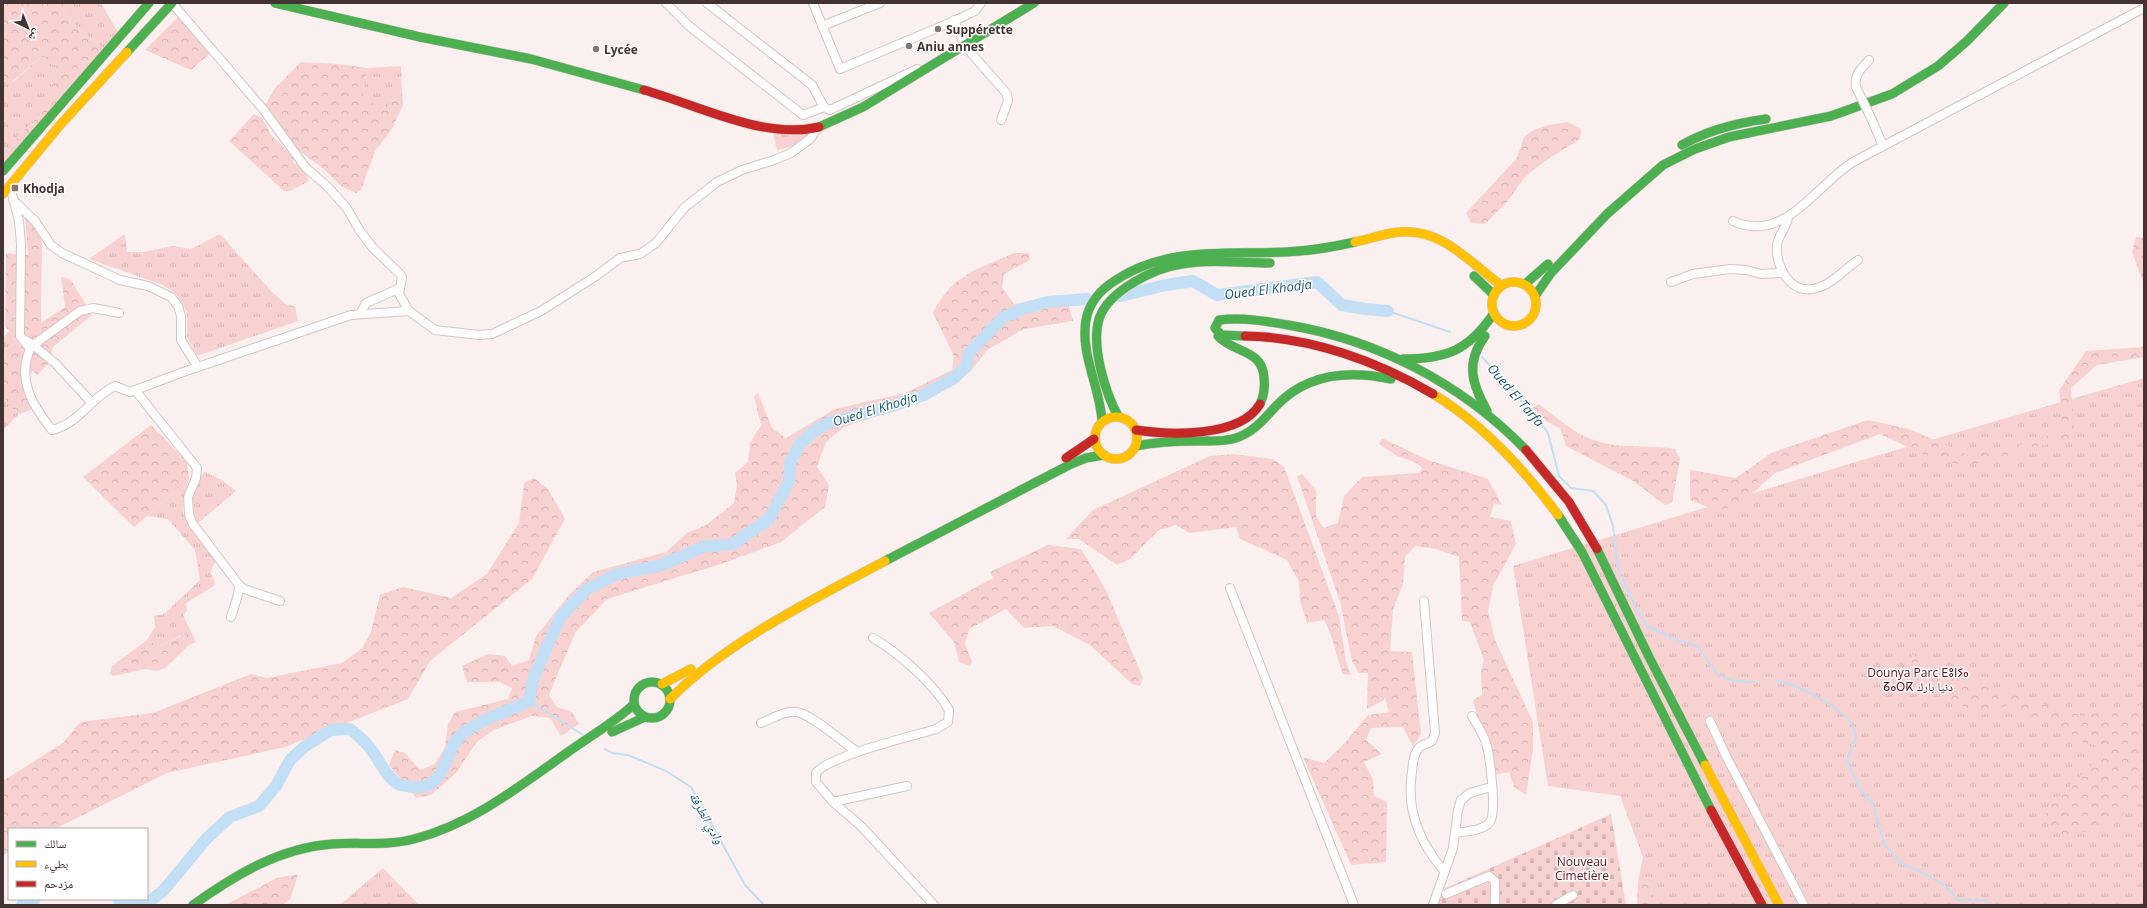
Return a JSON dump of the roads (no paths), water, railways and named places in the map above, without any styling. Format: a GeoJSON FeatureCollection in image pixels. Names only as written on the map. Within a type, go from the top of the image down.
{"type":"FeatureCollection","features":[{"type":"Feature","properties":{"kind":"main road"},"geometry":{"type":"LineString","coordinates":[[3,171],[149,3]]}},
{"type":"Feature","properties":{"kind":"main road"},"geometry":{"type":"LineString","coordinates":[[3,194],[60,125],[172,3]]}},
{"type":"Feature","properties":{"kind":"main road"},"geometry":{"type":"LineString","coordinates":[[275,3],[420,37],[531,59],[666,96],[753,125],[777,130],[802,131],[818,128],[857,110],[1034,3]]}},
{"type":"Feature","properties":{"kind":"main road"},"geometry":{"type":"LineString","coordinates":[[1957,36],[1991,3]]}},
{"type":"Feature","properties":{"kind":"main road"},"geometry":{"type":"LineString","coordinates":[[1490,415],[1475,388],[1471,370],[1473,357],[1478,345],[1498,327],[1515,326],[1529,320],[1535,311],[1535,296],[1551,273],[1606,214],[1663,165],[1695,149],[1730,137],[1831,116],[1892,94],[1921,78],[1943,61],[1967,40],[2004,3]]}},
{"type":"Feature","properties":{"kind":"main road"},"geometry":{"type":"LineString","coordinates":[[1633,178],[1650,165],[1685,143],[1711,131],[1738,123],[1839,107],[1900,80],[1928,61]]}},
{"type":"Feature","properties":{"kind":"main road"},"geometry":{"type":"LineString","coordinates":[[1525,284],[1545,268],[1618,191]]}},
{"type":"Feature","properties":{"kind":"main road"},"geometry":{"type":"LineString","coordinates":[[1102,421],[1100,397],[1085,345],[1084,332],[1087,317],[1097,296],[1108,285],[1128,272],[1157,260],[1182,254],[1207,252],[1272,253],[1312,250],[1349,244],[1390,233],[1406,231],[1422,233],[1440,240],[1501,285]]}},
{"type":"Feature","properties":{"kind":"main road"},"geometry":{"type":"LineString","coordinates":[[1118,416],[1108,393],[1097,351],[1095,339],[1098,320],[1108,303],[1118,294],[1148,275],[1167,268],[1188,263],[1248,264],[1296,260],[1339,254],[1394,240],[1410,239],[1425,242],[1440,248],[1494,294]]}},
{"type":"Feature","properties":{"kind":"main road"},"geometry":{"type":"LineString","coordinates":[[1498,327],[1492,300],[1494,294],[1501,285],[1513,281],[1525,284],[1535,296]]}},
{"type":"Feature","properties":{"kind":"main road"},"geometry":{"type":"LineString","coordinates":[[1400,359],[1430,359],[1459,350],[1475,338],[1494,312]]}},
{"type":"Feature","properties":{"kind":"main road"},"geometry":{"type":"LineString","coordinates":[[1136,430],[1156,433],[1223,428],[1239,423],[1255,411],[1261,400],[1264,388],[1264,375],[1260,363],[1246,350],[1220,338],[1216,325],[1222,319],[1276,323],[1345,338],[1400,359],[1444,384],[1490,415],[1523,448],[1551,481],[1590,537],[1646,652],[1753,860],[1779,905]]}},
{"type":"Feature","properties":{"kind":"main road"},"geometry":{"type":"LineString","coordinates":[[1218,333],[1256,336],[1327,348],[1378,365],[1420,386],[1466,417],[1494,440],[1531,478],[1560,515],[1590,568],[1726,840],[1762,905]]}},
{"type":"Feature","properties":{"kind":"main road"},"geometry":{"type":"LineString","coordinates":[[1136,446],[1171,442],[1223,441],[1242,436],[1258,426],[1290,394],[1312,380],[1328,375],[1352,372],[1369,373],[1420,386]]}},
{"type":"Feature","properties":{"kind":"main road"},"geometry":{"type":"LineString","coordinates":[[1118,416],[1129,421],[1136,430],[1138,438],[1136,446],[1131,453],[1120,459],[1112,459],[1104,455],[1097,447],[1094,439],[1097,428],[1102,421],[1110,417],[1118,416]]}},
{"type":"Feature","properties":{"kind":"main road"},"geometry":{"type":"LineString","coordinates":[[645,717],[637,710],[634,704],[636,691],[642,685],[649,682],[662,684],[678,677],[768,616],[816,588],[1067,458],[1094,439]]}},
{"type":"Feature","properties":{"kind":"main road"},"geometry":{"type":"LineString","coordinates":[[670,698],[687,682],[723,656],[775,622],[832,590],[1071,464],[1086,458],[1104,455]]}},
{"type":"Feature","properties":{"kind":"main road"},"geometry":{"type":"LineString","coordinates":[[362,853],[391,852],[420,847],[459,832],[486,818],[620,727],[645,717],[654,718],[662,715],[667,709],[670,698],[668,690],[662,684]]}},
{"type":"Feature","properties":{"kind":"main road"},"geometry":{"type":"LineString","coordinates":[[193,905],[245,870],[286,852],[331,844],[401,842],[429,835],[457,824],[494,802],[550,765],[620,717],[634,704]]}},
{"type":"Feature","properties":{"kind":"main road"},"geometry":{"type":"LineString","coordinates":[[208,905],[243,881],[268,869],[299,859],[327,855]]}},
{"type":"Feature","properties":{"kind":"street"},"geometry":{"type":"LineString","coordinates":[[172,3],[263,109],[306,168],[327,186],[346,207],[360,231],[373,248],[396,269],[402,277],[399,294],[409,311],[435,330],[445,332],[479,335],[492,334],[528,318],[574,290],[620,258],[640,254],[656,243],[684,208],[716,182],[742,170],[782,158],[810,139],[818,128]]}},
{"type":"Feature","properties":{"kind":"street"},"geometry":{"type":"LineString","coordinates":[[666,3],[689,26],[803,115],[824,107]]}},
{"type":"Feature","properties":{"kind":"street"},"geometry":{"type":"LineString","coordinates":[[706,3],[812,85],[824,107],[830,110],[965,46]]}},
{"type":"Feature","properties":{"kind":"street"},"geometry":{"type":"LineString","coordinates":[[813,3],[840,69],[975,11],[981,3]]}},
{"type":"Feature","properties":{"kind":"street"},"geometry":{"type":"LineString","coordinates":[[822,26],[880,3]]}},
{"type":"Feature","properties":{"kind":"street"},"geometry":{"type":"LineString","coordinates":[[1733,221],[1749,227],[1758,227],[1774,224],[1788,217],[1840,170],[2144,8]]}},
{"type":"Feature","properties":{"kind":"street"},"geometry":{"type":"LineString","coordinates":[[954,20],[965,46],[1007,94],[1008,101],[1001,120]]}},
{"type":"Feature","properties":{"kind":"street"},"geometry":{"type":"LineString","coordinates":[[1869,60],[1854,78],[1856,87],[1883,146]]}},
{"type":"Feature","properties":{"kind":"street"},"geometry":{"type":"LineString","coordinates":[[10,186],[12,199],[19,221],[21,244],[20,336],[30,349],[25,362],[26,388],[52,430],[63,428],[106,390],[114,386],[130,392],[301,331],[351,315],[409,311]]}},
{"type":"Feature","properties":{"kind":"street"},"geometry":{"type":"LineString","coordinates":[[12,199],[35,221],[47,240],[62,253],[120,280],[148,286],[172,297],[178,306],[181,316],[181,340],[198,367]]}},
{"type":"Feature","properties":{"kind":"street"},"geometry":{"type":"LineString","coordinates":[[1788,217],[1787,225],[1777,243],[1777,252],[1782,272],[1792,284],[1806,289],[1815,289],[1824,285],[1858,260]]}},
{"type":"Feature","properties":{"kind":"street"},"geometry":{"type":"LineString","coordinates":[[1671,282],[1693,274],[1730,269],[1746,270],[1761,274],[1782,272]]}},
{"type":"Feature","properties":{"kind":"street"},"geometry":{"type":"LineString","coordinates":[[360,314],[366,303],[400,288]]}},
{"type":"Feature","properties":{"kind":"street"},"geometry":{"type":"LineString","coordinates":[[33,345],[80,312],[93,308],[119,313]]}},
{"type":"Feature","properties":{"kind":"street"},"geometry":{"type":"LineString","coordinates":[[20,336],[55,363],[92,403]]}},
{"type":"Feature","properties":{"kind":"street"},"geometry":{"type":"LineString","coordinates":[[135,390],[197,468],[196,478],[188,497],[189,515],[193,524],[239,585],[244,589],[280,601]]}},
{"type":"Feature","properties":{"kind":"street"},"geometry":{"type":"LineString","coordinates":[[231,617],[233,609],[237,604],[239,585]]}},
{"type":"Feature","properties":{"kind":"street"},"geometry":{"type":"LineString","coordinates":[[1230,588],[1354,905]]}},
{"type":"Feature","properties":{"kind":"street"},"geometry":{"type":"LineString","coordinates":[[1424,601],[1435,733],[1432,741],[1421,746],[1416,752],[1411,780],[1410,797],[1413,812],[1424,845],[1444,871]]}},
{"type":"Feature","properties":{"kind":"street"},"geometry":{"type":"LineString","coordinates":[[873,638],[890,648],[929,685],[945,704],[950,717],[945,725],[936,729],[857,752],[822,766],[816,773],[816,782],[833,802],[861,826],[934,905]]}},
{"type":"Feature","properties":{"kind":"street"},"geometry":{"type":"LineString","coordinates":[[761,723],[783,714],[798,712],[805,714],[857,752]]}},
{"type":"Feature","properties":{"kind":"street"},"geometry":{"type":"LineString","coordinates":[[1456,833],[1478,829],[1489,823],[1494,811],[1491,787],[1490,757],[1486,743],[1472,716]]}},
{"type":"Feature","properties":{"kind":"street"},"geometry":{"type":"LineString","coordinates":[[1710,721],[1726,756],[1804,905]]}},
{"type":"Feature","properties":{"kind":"street"},"geometry":{"type":"LineString","coordinates":[[833,802],[907,786]]}},
{"type":"Feature","properties":{"kind":"street"},"geometry":{"type":"LineString","coordinates":[[1433,905],[1453,848],[1458,810],[1461,800],[1470,793],[1491,787]]}},
{"type":"Feature","properties":{"kind":"street"},"geometry":{"type":"LineString","coordinates":[[1446,894],[1489,876],[1495,881],[1495,905]]}},
{"type":"Feature","properties":{"kind":"street"},"geometry":{"type":"LineString","coordinates":[[1556,905],[1573,895]]}},
{"type":"Feature","properties":{"kind":"waterway","name":"Oued El Khodja"},"geometry":{"type":"LineString","coordinates":[[1121,296],[1166,285],[1193,281],[1217,295],[1317,282],[1342,305],[1388,311]]}},
{"type":"Feature","properties":{"kind":"waterway","name":"Oued El Khodja"},"geometry":{"type":"LineString","coordinates":[[120,900],[126,904],[146,904],[163,891],[207,838],[230,817],[259,806],[276,786],[290,760],[304,747],[331,730],[350,729],[368,745],[389,777],[398,784],[413,787],[424,786],[433,782],[444,767],[457,740],[463,733],[487,719],[529,701],[534,676],[561,616],[586,590],[617,574],[662,565],[703,547],[733,544],[769,519],[789,481],[790,463],[799,445],[814,431],[828,423],[892,406],[924,395],[954,378],[966,367],[969,353],[1002,318],[1025,308],[1048,302],[1087,299]]}},
{"type":"Feature","properties":{"kind":"waterway","name":"Oued El Tarfa"},"geometry":{"type":"LineString","coordinates":[[1388,311],[1450,332]]}},
{"type":"Feature","properties":{"kind":"waterway","name":"Oued El Tarfa"},"geometry":{"type":"LineString","coordinates":[[1482,357],[1535,415],[1548,433],[1559,476],[1571,488],[1593,491],[1606,505],[1613,526],[1618,569],[1637,610],[1647,626],[1675,639],[1697,646],[1718,675],[1734,681],[1755,682]]}},
{"type":"Feature","properties":{"kind":"waterway"},"geometry":{"type":"LineString","coordinates":[[1776,680],[1785,682],[1821,699],[1843,715],[1851,724],[1855,732],[1855,739],[1847,759],[1859,788],[1873,803],[1884,844],[1901,863],[1944,885],[1958,900],[1984,900],[1990,905]]}},
{"type":"Feature","properties":{"kind":"waterway","name":"وادي الطرفة"},"geometry":{"type":"LineString","coordinates":[[529,701],[583,735]]}},
{"type":"Feature","properties":{"kind":"waterway","name":"وادي الطرفة"},"geometry":{"type":"LineString","coordinates":[[605,749],[612,753],[628,755],[666,771],[691,787],[745,885],[764,905]]}},
{"type":"Feature","properties":{"kind":"waterway","name":"Oued El Khodja"},"geometry":{"type":"LineString","coordinates":[[22,905],[33,900]]}},
{"type":"Feature","properties":{"kind":"place","name":"Suppérette"},"geometry":{"type":"Point","coordinates":[938,29]}},
{"type":"Feature","properties":{"kind":"place","name":"Aniu annes"},"geometry":{"type":"Point","coordinates":[909,46]}},
{"type":"Feature","properties":{"kind":"place","name":"Lycée"},"geometry":{"type":"Point","coordinates":[596,49]}},
{"type":"Feature","properties":{"kind":"place","name":"Khodja"},"geometry":{"type":"Point","coordinates":[15,188]}},
{"type":"Feature","properties":{"kind":"park label","name":"Dounya Parc ⴹⵓⵏⵢⴰ ⵒⴰⵔⴽ دنيا بارك"},"geometry":{"type":"Point","coordinates":[1918,679]}},
{"type":"Feature","properties":{"kind":"park label","name":"Nouveau Cimetière"},"geometry":{"type":"Point","coordinates":[1582,868]}}]}
